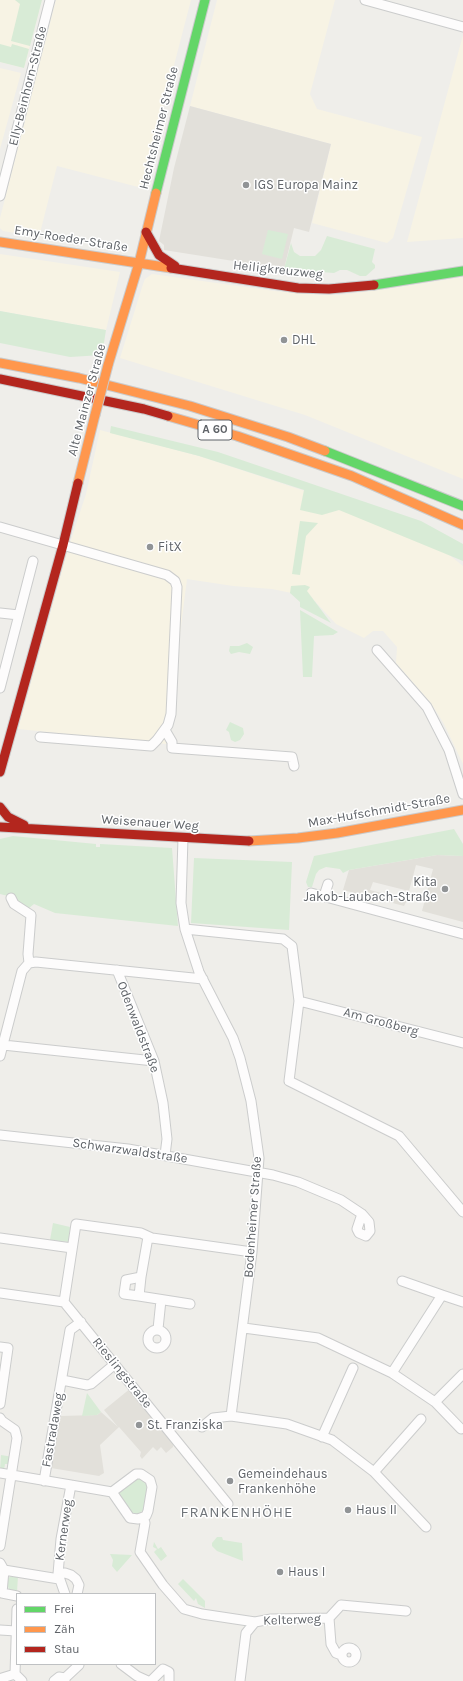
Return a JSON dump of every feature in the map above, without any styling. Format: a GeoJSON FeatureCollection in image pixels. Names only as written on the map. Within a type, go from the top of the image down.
{"type":"FeatureCollection","features":[{"type":"Feature","properties":{"kind":"main road","name":"Hechtsheimer Straße"},"geometry":{"type":"LineString","coordinates":[[139,262],[204,0]]}},
{"type":"Feature","properties":{"kind":"main road"},"geometry":{"type":"LineString","coordinates":[[146,232],[162,258],[180,269]]}},
{"type":"Feature","properties":{"kind":"main road","name":"Emy-Roeder-Straße"},"geometry":{"type":"LineString","coordinates":[[0,242],[139,262]]}},
{"type":"Feature","properties":{"kind":"main road","name":"Heiligkreuzweg"},"geometry":{"type":"LineString","coordinates":[[139,262],[275,285],[311,289],[380,284],[463,271]]}},
{"type":"Feature","properties":{"kind":"main road","name":"Alte Mainzer Straße"},"geometry":{"type":"LineString","coordinates":[[0,772],[63,545],[108,365],[139,262]]}},
{"type":"Feature","properties":{"kind":"main road","name":"A 60"},"geometry":{"type":"LineString","coordinates":[[0,362],[93,382],[183,404],[360,464],[463,506]]}},
{"type":"Feature","properties":{"kind":"main road","name":"A 60"},"geometry":{"type":"LineString","coordinates":[[0,379],[86,396],[188,422],[290,454],[352,476],[463,524]]}},
{"type":"Feature","properties":{"kind":"main road"},"geometry":{"type":"LineString","coordinates":[[422,505],[463,536]]}},
{"type":"Feature","properties":{"kind":"main road"},"geometry":{"type":"LineString","coordinates":[[0,807],[8,817],[36,829]]}},
{"type":"Feature","properties":{"kind":"main road","name":"Max-Hufschmidt-Straße"},"geometry":{"type":"LineString","coordinates":[[298,838],[391,824],[463,810]]}},
{"type":"Feature","properties":{"kind":"main road","name":"Weisenauer Weg"},"geometry":{"type":"LineString","coordinates":[[0,827],[253,841],[298,838]]}},
{"type":"Feature","properties":{"kind":"street","name":"Elly-Beinhorn-Straße"},"geometry":{"type":"LineString","coordinates":[[0,196],[50,0]]}},
{"type":"Feature","properties":{"kind":"street"},"geometry":{"type":"LineString","coordinates":[[365,0],[463,27]]}},
{"type":"Feature","properties":{"kind":"street"},"geometry":{"type":"LineString","coordinates":[[0,527],[167,575],[175,581],[178,595],[171,714],[164,730],[151,746],[40,737]]}},
{"type":"Feature","properties":{"kind":"street"},"geometry":{"type":"LineString","coordinates":[[0,688],[33,561]]}},
{"type":"Feature","properties":{"kind":"street"},"geometry":{"type":"LineString","coordinates":[[0,613],[19,615]]}},
{"type":"Feature","properties":{"kind":"street","name":"Max-Hufschmidt-Straße"},"geometry":{"type":"LineString","coordinates":[[377,650],[427,707],[449,750],[463,794]]}},
{"type":"Feature","properties":{"kind":"street"},"geometry":{"type":"LineString","coordinates":[[164,730],[172,742],[172,748],[245,752],[292,757],[294,766]]}},
{"type":"Feature","properties":{"kind":"street","name":"Bodenheimer Straße"},"geometry":{"type":"LineString","coordinates":[[183,838],[182,903],[185,928],[203,979],[233,1038],[240,1058],[251,1101],[259,1158],[252,1252],[244,1328],[231,1416]]}},
{"type":"Feature","properties":{"kind":"street"},"geometry":{"type":"LineString","coordinates":[[324,896],[328,884]]}},
{"type":"Feature","properties":{"kind":"street"},"geometry":{"type":"LineString","coordinates":[[312,893],[463,934]]}},
{"type":"Feature","properties":{"kind":"street"},"geometry":{"type":"LineString","coordinates":[[11,898],[14,904],[31,915],[28,954],[29,963]]}},
{"type":"Feature","properties":{"kind":"street"},"geometry":{"type":"LineString","coordinates":[[185,928],[283,939],[293,950],[299,1001],[289,1081],[399,1136],[463,1212]]}},
{"type":"Feature","properties":{"kind":"street"},"geometry":{"type":"LineString","coordinates":[[0,1056],[22,971],[29,963],[36,962],[203,979]]}},
{"type":"Feature","properties":{"kind":"street","name":"Odenwaldstraße"},"geometry":{"type":"LineString","coordinates":[[117,970],[154,1061],[163,1103],[167,1139],[165,1155]]}},
{"type":"Feature","properties":{"kind":"street","name":"Am Großberg"},"geometry":{"type":"LineString","coordinates":[[299,1001],[463,1043]]}},
{"type":"Feature","properties":{"kind":"street"},"geometry":{"type":"LineString","coordinates":[[3,1045],[154,1061]]}},
{"type":"Feature","properties":{"kind":"street","name":"Schwarzwaldstraße"},"geometry":{"type":"LineString","coordinates":[[0,1135],[128,1149],[259,1172],[298,1182],[324,1192],[341,1200],[362,1214]]}},
{"type":"Feature","properties":{"kind":"street"},"geometry":{"type":"LineString","coordinates":[[0,1293],[64,1302],[76,1224],[141,1233],[148,1237],[252,1252]]}},
{"type":"Feature","properties":{"kind":"street"},"geometry":{"type":"LineString","coordinates":[[139,1296],[148,1237]]}},
{"type":"Feature","properties":{"kind":"street"},"geometry":{"type":"LineString","coordinates":[[0,1238],[72,1248]]}},
{"type":"Feature","properties":{"kind":"street"},"geometry":{"type":"LineString","coordinates":[[141,1277],[126,1280],[124,1294],[190,1304]]}},
{"type":"Feature","properties":{"kind":"street"},"geometry":{"type":"LineString","coordinates":[[402,1281],[463,1302]]}},
{"type":"Feature","properties":{"kind":"street"},"geometry":{"type":"LineString","coordinates":[[392,1373],[442,1295]]}},
{"type":"Feature","properties":{"kind":"street"},"geometry":{"type":"LineString","coordinates":[[158,1329],[161,1300]]}},
{"type":"Feature","properties":{"kind":"street","name":"Rieslingstraße"},"geometry":{"type":"LineString","coordinates":[[64,1302],[228,1504]]}},
{"type":"Feature","properties":{"kind":"street","name":"Fastradaweg"},"geometry":{"type":"LineString","coordinates":[[44,1480],[70,1330],[81,1322]]}},
{"type":"Feature","properties":{"kind":"street"},"geometry":{"type":"LineString","coordinates":[[244,1328],[318,1338],[392,1373],[435,1402],[461,1429]]}},
{"type":"Feature","properties":{"kind":"street"},"geometry":{"type":"LineString","coordinates":[[0,1347],[8,1348],[0,1404]]}},
{"type":"Feature","properties":{"kind":"street","name":"Fastradaweg"},"geometry":{"type":"LineString","coordinates":[[62,1380],[87,1385],[91,1384],[115,1364]]}},
{"type":"Feature","properties":{"kind":"street"},"geometry":{"type":"LineString","coordinates":[[322,1437],[353,1368]]}},
{"type":"Feature","properties":{"kind":"street"},"geometry":{"type":"LineString","coordinates":[[435,1402],[463,1374]]}},
{"type":"Feature","properties":{"kind":"street"},"geometry":{"type":"LineString","coordinates":[[202,1427],[213,1418],[231,1416],[287,1424],[332,1440],[374,1472],[426,1527]]}},
{"type":"Feature","properties":{"kind":"street"},"geometry":{"type":"LineString","coordinates":[[0,1418],[15,1430],[17,1435],[0,1546]]}},
{"type":"Feature","properties":{"kind":"street"},"geometry":{"type":"LineString","coordinates":[[374,1472],[421,1419]]}},
{"type":"Feature","properties":{"kind":"street"},"geometry":{"type":"LineString","coordinates":[[0,1473],[112,1492],[130,1518],[143,1518],[148,1511],[152,1487],[150,1480],[145,1475],[136,1474],[112,1492]]}},
{"type":"Feature","properties":{"kind":"street","name":"Kernerweg"},"geometry":{"type":"LineString","coordinates":[[65,1593],[59,1577],[61,1539],[71,1485]]}},
{"type":"Feature","properties":{"kind":"street","name":"Kelterweg"},"geometry":{"type":"LineString","coordinates":[[143,1518],[145,1523],[140,1552],[163,1585],[184,1608],[202,1614],[255,1622],[271,1619],[329,1618],[341,1605],[406,1611]]}},
{"type":"Feature","properties":{"kind":"street"},"geometry":{"type":"LineString","coordinates":[[16,1596],[2,1593],[2,1567],[59,1577]]}},
{"type":"Feature","properties":{"kind":"street","name":"Kernerweg"},"geometry":{"type":"LineString","coordinates":[[59,1577],[64,1573],[71,1574],[79,1585],[77,1593]]}},
{"type":"Feature","properties":{"kind":"street","name":"Kelterweg"},"geometry":{"type":"LineString","coordinates":[[329,1618],[331,1644],[336,1653],[341,1655]]}},
{"type":"Feature","properties":{"kind":"street"},"geometry":{"type":"LineString","coordinates":[[240,1681],[246,1632],[255,1622]]}},
{"type":"Feature","properties":{"kind":"street"},"geometry":{"type":"LineString","coordinates":[[0,1630],[16,1631],[14,1674]]}},
{"type":"Feature","properties":{"kind":"street"},"geometry":{"type":"LineString","coordinates":[[54,1681],[59,1677],[65,1679],[79,1665]]}},
{"type":"Feature","properties":{"kind":"street"},"geometry":{"type":"LineString","coordinates":[[122,1665],[137,1676],[148,1681]]}},
{"type":"Feature","properties":{"kind":"street"},"geometry":{"type":"LineString","coordinates":[[151,1681],[163,1669],[170,1672],[169,1681]]}},
{"type":"Feature","properties":{"kind":"street"},"geometry":{"type":"LineString","coordinates":[[2,1678],[14,1674]]}},
{"type":"Feature","properties":{"kind":"street"},"geometry":{"type":"LineString","coordinates":[[14,1674],[22,1681]]}},
{"type":"Feature","properties":{"kind":"shaded area"},"geometry":{"type":"Polygon","coordinates":[[[0,0],[42,0],[24,68],[0,62],[0,0]]]}},
{"type":"Feature","properties":{"kind":"shaded area"},"geometry":{"type":"Polygon","coordinates":[[[56,0],[191,0],[142,188],[57,166],[39,237],[3,231],[0,228],[0,218],[56,0]]]}},
{"type":"Feature","properties":{"kind":"shaded area"},"geometry":{"type":"Polygon","coordinates":[[[217,0],[335,0],[310,94],[317,109],[422,137],[393,238],[387,243],[312,223],[331,144],[190,106],[217,0]]]}},
{"type":"Feature","properties":{"kind":"shaded area"},"geometry":{"type":"Polygon","coordinates":[[[463,35],[463,238],[407,242],[463,35]]]}},
{"type":"Feature","properties":{"kind":"shaded area"},"geometry":{"type":"Polygon","coordinates":[[[0,68],[21,73],[0,149],[0,68]]]}},
{"type":"Feature","properties":{"kind":"shaded area","name":"IGS Europa Mainz"},"geometry":{"type":"Polygon","coordinates":[[[190,106],[331,144],[309,232],[294,228],[284,269],[164,250],[164,245],[159,241],[174,168],[190,106]]]}},
{"type":"Feature","properties":{"kind":"shaded area"},"geometry":{"type":"Polygon","coordinates":[[[0,254],[120,272],[106,330],[0,311],[0,254]]]}},
{"type":"Feature","properties":{"kind":"shaded area"},"geometry":{"type":"Polygon","coordinates":[[[152,274],[274,291],[321,295],[340,295],[463,277],[463,479],[305,415],[120,358],[143,284],[145,279],[152,274]]]}},
{"type":"Feature","properties":{"kind":"shaded area"},"geometry":{"type":"Polygon","coordinates":[[[100,430],[199,456],[416,528],[463,566],[463,764],[444,724],[431,703],[396,663],[397,647],[383,631],[373,631],[364,638],[336,624],[311,597],[272,589],[233,586],[187,579],[166,744],[18,729],[69,546],[86,494],[100,430]]]}},
{"type":"Feature","properties":{"kind":"shaded area"},"geometry":{"type":"Polygon","coordinates":[[[437,855],[463,856],[463,922],[422,911],[433,869],[416,865],[409,891],[373,882],[370,890],[407,900],[404,906],[343,890],[349,870],[437,855]]]}},
{"type":"Feature","properties":{"kind":"shaded area"},"geometry":{"type":"Polygon","coordinates":[[[131,1388],[174,1440],[173,1447],[166,1453],[161,1447],[157,1451],[153,1447],[142,1459],[140,1456],[141,1452],[119,1427],[100,1445],[104,1473],[99,1476],[51,1468],[60,1416],[97,1415],[101,1412],[118,1427],[104,1410],[131,1388]]]}},
{"type":"Feature","properties":{"kind":"green space"},"geometry":{"type":"Polygon","coordinates":[[[15,0],[42,0],[30,46],[11,41],[20,4],[15,0]]]}},
{"type":"Feature","properties":{"kind":"green space"},"geometry":{"type":"Polygon","coordinates":[[[0,44],[11,47],[12,44],[29,49],[24,68],[0,62],[0,44]]]}},
{"type":"Feature","properties":{"kind":"green space"},"geometry":{"type":"Polygon","coordinates":[[[268,230],[288,234],[282,259],[262,254],[268,230]]]}},
{"type":"Feature","properties":{"kind":"green space"},"geometry":{"type":"Polygon","coordinates":[[[327,236],[375,249],[372,262],[375,265],[375,268],[366,276],[360,276],[347,270],[340,270],[334,273],[284,269],[291,243],[294,252],[300,256],[315,256],[321,250],[327,236]]]}},
{"type":"Feature","properties":{"kind":"green space"},"geometry":{"type":"Polygon","coordinates":[[[0,311],[106,330],[102,355],[70,357],[0,343],[0,311]]]}},
{"type":"Feature","properties":{"kind":"green space"},"geometry":{"type":"Polygon","coordinates":[[[111,426],[218,452],[421,521],[463,544],[463,561],[339,510],[322,515],[300,510],[304,490],[199,456],[110,433],[111,426]]]}},
{"type":"Feature","properties":{"kind":"green space"},"geometry":{"type":"Polygon","coordinates":[[[300,521],[318,523],[306,536],[300,575],[292,574],[300,521]]]}},
{"type":"Feature","properties":{"kind":"green space"},"geometry":{"type":"Polygon","coordinates":[[[305,585],[310,587],[307,591],[331,623],[300,607],[300,602],[290,593],[291,586],[305,585]]]}},
{"type":"Feature","properties":{"kind":"green space"},"geometry":{"type":"Polygon","coordinates":[[[300,610],[338,632],[333,635],[314,636],[312,677],[303,677],[300,610]]]}},
{"type":"Feature","properties":{"kind":"green space"},"geometry":{"type":"Polygon","coordinates":[[[247,643],[253,647],[250,654],[239,652],[231,654],[229,651],[230,646],[239,646],[247,643]]]}},
{"type":"Feature","properties":{"kind":"green space"},"geometry":{"type":"Polygon","coordinates":[[[230,722],[243,728],[244,734],[240,740],[235,742],[231,740],[229,732],[226,730],[230,722]]]}},
{"type":"Feature","properties":{"kind":"green space"},"geometry":{"type":"Polygon","coordinates":[[[454,829],[463,844],[463,856],[437,855],[349,870],[343,873],[340,869],[326,867],[319,870],[316,874],[312,887],[308,887],[306,882],[314,856],[454,829]]]}},
{"type":"Feature","properties":{"kind":"green space"},"geometry":{"type":"Polygon","coordinates":[[[13,836],[96,844],[96,847],[100,847],[100,844],[172,848],[178,926],[55,913],[34,904],[28,909],[12,897],[0,894],[0,839],[13,836]]]}},
{"type":"Feature","properties":{"kind":"green space"},"geometry":{"type":"Polygon","coordinates":[[[194,858],[292,862],[289,930],[191,923],[194,858]]]}},
{"type":"Feature","properties":{"kind":"green space"},"geometry":{"type":"Polygon","coordinates":[[[53,1223],[70,1227],[69,1242],[50,1240],[53,1223]]]}},
{"type":"Feature","properties":{"kind":"green space"},"geometry":{"type":"Polygon","coordinates":[[[87,1393],[101,1412],[97,1415],[82,1416],[87,1393]]]}},
{"type":"Feature","properties":{"kind":"green space"},"geometry":{"type":"Polygon","coordinates":[[[1,1455],[13,1457],[9,1464],[5,1464],[4,1470],[0,1470],[1,1455]]]}},
{"type":"Feature","properties":{"kind":"green space"},"geometry":{"type":"Polygon","coordinates":[[[139,1477],[143,1478],[148,1485],[144,1510],[135,1516],[131,1514],[118,1493],[139,1477]]]}},
{"type":"Feature","properties":{"kind":"green space"},"geometry":{"type":"Polygon","coordinates":[[[217,1537],[222,1537],[223,1540],[242,1543],[243,1561],[217,1551],[212,1546],[212,1543],[217,1537]]]}},
{"type":"Feature","properties":{"kind":"green space"},"geometry":{"type":"Polygon","coordinates":[[[154,1542],[158,1549],[161,1547],[167,1556],[161,1561],[154,1552],[157,1549],[153,1547],[154,1542]]]}},
{"type":"Feature","properties":{"kind":"green space"},"geometry":{"type":"Polygon","coordinates":[[[110,1554],[132,1555],[117,1572],[112,1566],[113,1560],[110,1554]]]}},
{"type":"Feature","properties":{"kind":"green space"},"geometry":{"type":"Polygon","coordinates":[[[13,1575],[18,1576],[17,1592],[9,1589],[7,1584],[8,1578],[13,1575]]]}},
{"type":"Feature","properties":{"kind":"green space"},"geometry":{"type":"Polygon","coordinates":[[[183,1579],[205,1601],[205,1608],[198,1604],[196,1598],[194,1601],[178,1584],[183,1579]]]}},
{"type":"Feature","properties":{"kind":"traffic: fast"},"geometry":{"type":"LineString","coordinates":[[156,193],[205,0]]}},
{"type":"Feature","properties":{"kind":"traffic: fast"},"geometry":{"type":"LineString","coordinates":[[374,285],[463,271]]}},
{"type":"Feature","properties":{"kind":"traffic: fast"},"geometry":{"type":"LineString","coordinates":[[325,451],[463,506]]}},
{"type":"Feature","properties":{"kind":"traffic: slow"},"geometry":{"type":"LineString","coordinates":[[108,365],[139,263],[156,193]]}},
{"type":"Feature","properties":{"kind":"traffic: slow"},"geometry":{"type":"LineString","coordinates":[[0,242],[171,268]]}},
{"type":"Feature","properties":{"kind":"traffic: slow"},"geometry":{"type":"LineString","coordinates":[[0,363],[79,378],[190,406],[288,437],[325,451]]}},
{"type":"Feature","properties":{"kind":"traffic: slow"},"geometry":{"type":"LineString","coordinates":[[95,415],[108,365]]}},
{"type":"Feature","properties":{"kind":"traffic: slow"},"geometry":{"type":"LineString","coordinates":[[78,483],[95,415]]}},
{"type":"Feature","properties":{"kind":"traffic: slow"},"geometry":{"type":"LineString","coordinates":[[168,416],[237,436],[352,476],[463,525]]}},
{"type":"Feature","properties":{"kind":"traffic: slow"},"geometry":{"type":"LineString","coordinates":[[249,841],[298,838],[337,833],[463,810]]}},
{"type":"Feature","properties":{"kind":"traffic: jam"},"geometry":{"type":"LineString","coordinates":[[146,232],[159,255],[175,266]]}},
{"type":"Feature","properties":{"kind":"traffic: jam"},"geometry":{"type":"LineString","coordinates":[[171,268],[298,288],[329,289],[374,285]]}},
{"type":"Feature","properties":{"kind":"traffic: jam"},"geometry":{"type":"LineString","coordinates":[[0,379],[144,409],[168,416]]}},
{"type":"Feature","properties":{"kind":"traffic: jam"},"geometry":{"type":"LineString","coordinates":[[0,772],[63,545],[78,483]]}},
{"type":"Feature","properties":{"kind":"traffic: jam"},"geometry":{"type":"LineString","coordinates":[[0,807],[8,817],[24,825]]}},
{"type":"Feature","properties":{"kind":"traffic: jam"},"geometry":{"type":"LineString","coordinates":[[0,827],[249,841]]}},
{"type":"Feature","properties":{"kind":"place","name":"IGS Europa Mainz"},"geometry":{"type":"Point","coordinates":[246,185]}},
{"type":"Feature","properties":{"kind":"place","name":"DHL"},"geometry":{"type":"Point","coordinates":[284,340]}},
{"type":"Feature","properties":{"kind":"place","name":"FitX"},"geometry":{"type":"Point","coordinates":[150,547]}},
{"type":"Feature","properties":{"kind":"place","name":"Kita Jakob-Laubach-Straße"},"geometry":{"type":"Point","coordinates":[445,889]}},
{"type":"Feature","properties":{"kind":"place","name":"St. Franziska"},"geometry":{"type":"Point","coordinates":[139,1425]}},
{"type":"Feature","properties":{"kind":"place","name":"Gemeindehaus Frankenhöhe"},"geometry":{"type":"Point","coordinates":[230,1481]}},
{"type":"Feature","properties":{"kind":"place","name":"Haus II"},"geometry":{"type":"Point","coordinates":[348,1510]}},
{"type":"Feature","properties":{"kind":"place","name":"Haus I"},"geometry":{"type":"Point","coordinates":[280,1572]}},
{"type":"Feature","properties":{"kind":"district","name":"FRANKENHÖHE"},"geometry":{"type":"Point","coordinates":[237,1513]}}]}
